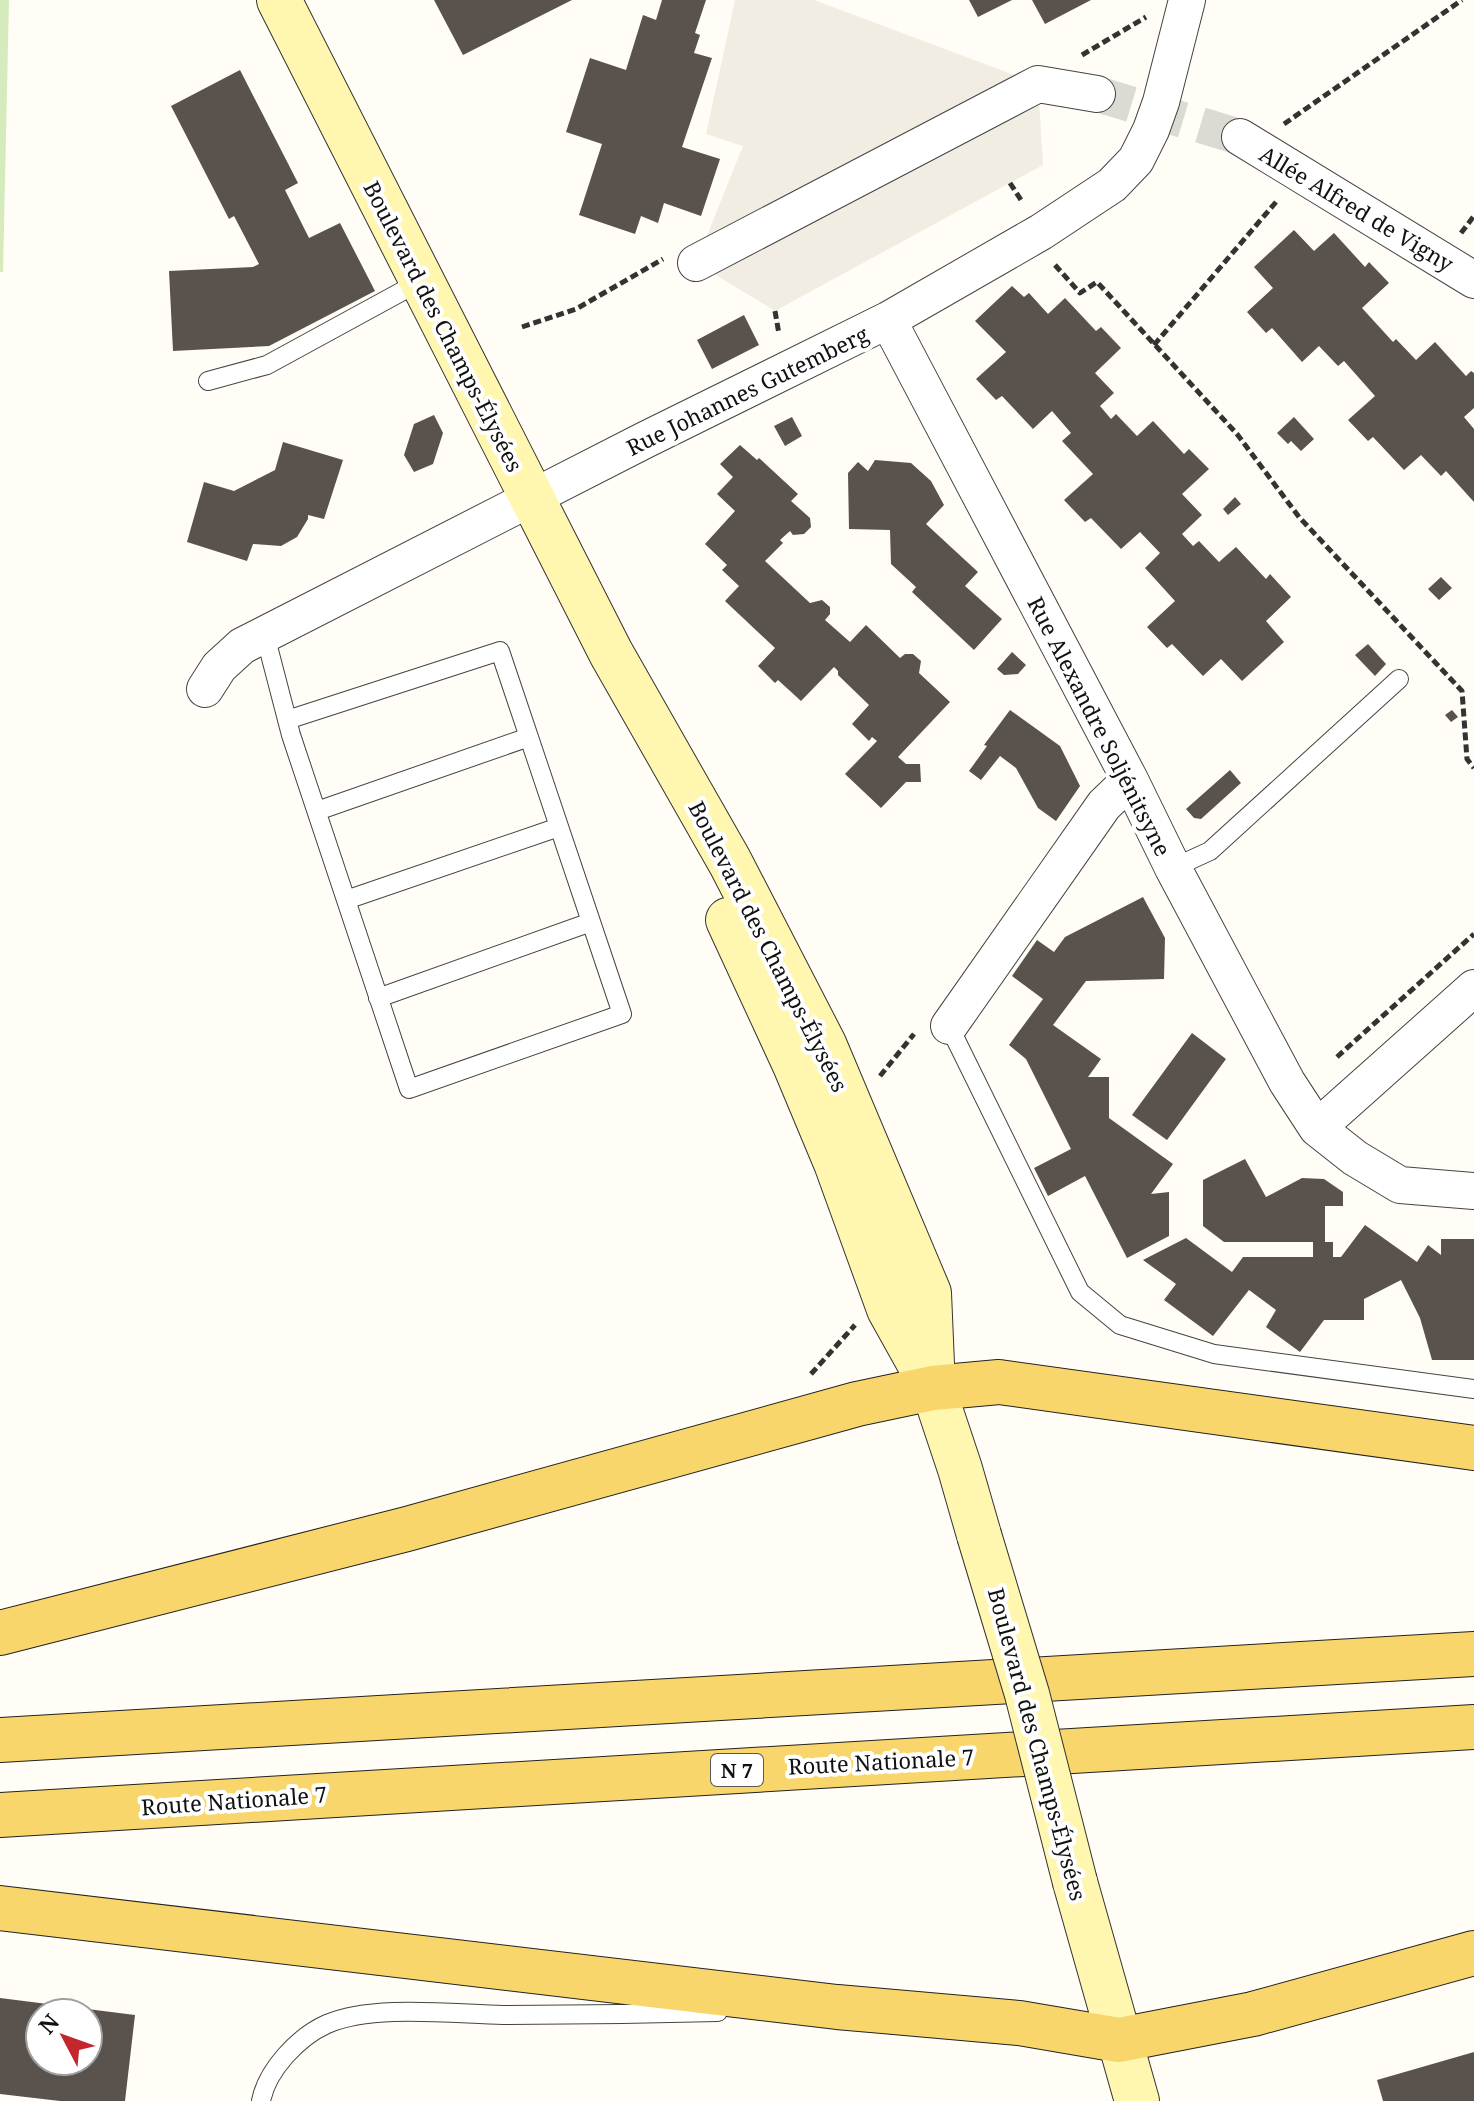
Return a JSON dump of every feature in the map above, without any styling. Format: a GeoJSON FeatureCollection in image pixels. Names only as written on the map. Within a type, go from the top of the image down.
{"type":"FeatureCollection","features":[{"type":"Feature","properties":{"kind":"main road"},"geometry":{"type":"LineString","coordinates":[[0,1633],[407,1529],[857,1404],[933,1388],[999,1382],[1474,1448]]}},
{"type":"Feature","properties":{"kind":"main road"},"geometry":{"type":"LineString","coordinates":[[0,1740],[1474,1654]]}},
{"type":"Feature","properties":{"kind":"main road","name":"Route Nationale 7"},"geometry":{"type":"LineString","coordinates":[[0,1815],[1474,1727]]}},
{"type":"Feature","properties":{"kind":"main road"},"geometry":{"type":"LineString","coordinates":[[0,1908],[837,2007],[1019,2023],[1119,2040],[1253,2014],[1474,1953]]}},
{"type":"Feature","properties":{"kind":"street","name":"Boulevard des Champs-Élysées"},"geometry":{"type":"LineString","coordinates":[[279,0],[611,653],[730,862],[824,1044],[929,1293],[933,1388]]}},
{"type":"Feature","properties":{"kind":"street","name":"Rue Johannes Gutemberg"},"geometry":{"type":"LineString","coordinates":[[205,689],[219,667],[242,646],[888,320],[1041,232],[1112,185],[1136,160],[1161,102],[1187,0]]}},
{"type":"Feature","properties":{"kind":"street"},"geometry":{"type":"LineString","coordinates":[[696,263],[1038,84],[1097,94]]}},
{"type":"Feature","properties":{"kind":"street","name":"Allée Alfred de Vigny"},"geometry":{"type":"LineString","coordinates":[[1247,141],[1474,280]]}},
{"type":"Feature","properties":{"kind":"street","name":"Rue Alexandre Soljénitsyne"},"geometry":{"type":"LineString","coordinates":[[888,320],[1130,780],[1173,868],[1287,1082],[1317,1128],[1355,1158],[1400,1185],[1474,1191]]}},
{"type":"Feature","properties":{"kind":"street","name":"Boulevard des Champs-Élysées"},"geometry":{"type":"LineString","coordinates":[[611,653],[708,878],[795,1065],[836,1163],[889,1309],[933,1388],[1027,1694],[1075,1882],[1137,2101]]}},
{"type":"Feature","properties":{"kind":"street"},"geometry":{"type":"LineString","coordinates":[[949,1026],[1104,805],[1130,780]]}},
{"type":"Feature","properties":{"kind":"street"},"geometry":{"type":"LineString","coordinates":[[1317,1128],[1474,988]]}},
{"type":"Feature","properties":{"kind":"lane"},"geometry":{"type":"LineString","coordinates":[[208,381],[267,365],[421,281]]}},
{"type":"Feature","properties":{"kind":"lane"},"geometry":{"type":"LineString","coordinates":[[265,635],[287,720],[409,1089],[622,1014],[500,651],[287,720]]}},
{"type":"Feature","properties":{"kind":"lane"},"geometry":{"type":"LineString","coordinates":[[1173,868],[1210,851],[1399,679]]}},
{"type":"Feature","properties":{"kind":"lane"},"geometry":{"type":"LineString","coordinates":[[317,811],[529,737]]}},
{"type":"Feature","properties":{"kind":"lane"},"geometry":{"type":"LineString","coordinates":[[346,900],[559,827]]}},
{"type":"Feature","properties":{"kind":"lane"},"geometry":{"type":"LineString","coordinates":[[378,998],[591,922]]}},
{"type":"Feature","properties":{"kind":"lane"},"geometry":{"type":"LineString","coordinates":[[949,1026],[1080,1292],[1120,1325],[1214,1354],[1474,1389]]}},
{"type":"Feature","properties":{"kind":"lane"},"geometry":{"type":"LineString","coordinates":[[261,2101],[264,2088],[302,2040],[327,2024],[367,2013],[602,2016],[837,2007]]}},
{"type":"Feature","properties":{"kind":"path"},"geometry":{"type":"LineString","coordinates":[[1247,141],[1462,0]]}},
{"type":"Feature","properties":{"kind":"path"},"geometry":{"type":"LineString","coordinates":[[1154,345],[1300,173]]}},
{"type":"Feature","properties":{"kind":"path"},"geometry":{"type":"LineString","coordinates":[[1010,183],[1041,232],[1056,267],[1080,293],[1097,282],[1237,434],[1299,517],[1462,691],[1467,759],[1474,768]]}},
{"type":"Feature","properties":{"kind":"path"},"geometry":{"type":"LineString","coordinates":[[522,327],[576,309],[661,259],[696,263]]}},
{"type":"Feature","properties":{"kind":"path"},"geometry":{"type":"LineString","coordinates":[[1287,1082],[1314,1078],[1474,934]]}},
{"type":"Feature","properties":{"kind":"path"},"geometry":{"type":"LineString","coordinates":[[852,1110],[931,1013],[949,1026]]}},
{"type":"Feature","properties":{"kind":"green space"},"geometry":{"type":"Polygon","coordinates":[[[0,0],[9,0],[3,272],[0,272],[0,0]]]}},
{"type":"Feature","properties":{"kind":"shaded area"},"geometry":{"type":"Polygon","coordinates":[[[735,0],[814,0],[1038,84],[1043,165],[775,311],[696,263],[743,146],[706,134],[735,0]]]}},
{"type":"Feature","properties":{"kind":"building"},"geometry":{"type":"Polygon","coordinates":[[[434,0],[572,0],[463,55],[434,0]]]}},
{"type":"Feature","properties":{"kind":"building"},"geometry":{"type":"Polygon","coordinates":[[[662,0],[706,0],[695,33],[700,35],[694,53],[712,58],[682,147],[720,159],[701,216],[664,203],[658,223],[641,216],[635,234],[579,215],[602,144],[566,132],[590,58],[626,70],[643,15],[656,20],[662,0]]]}},
{"type":"Feature","properties":{"kind":"building"},"geometry":{"type":"Polygon","coordinates":[[[969,0],[1012,0],[978,17],[969,0]]]}},
{"type":"Feature","properties":{"kind":"building"},"geometry":{"type":"Polygon","coordinates":[[[1032,0],[1091,0],[1045,24],[1032,0]]]}},
{"type":"Feature","properties":{"kind":"building"},"geometry":{"type":"Polygon","coordinates":[[[240,70],[298,183],[285,190],[309,238],[340,223],[375,291],[269,346],[173,351],[169,271],[253,267],[259,264],[234,216],[229,219],[171,106],[240,70]]]}},
{"type":"Feature","properties":{"kind":"building"},"geometry":{"type":"Polygon","coordinates":[[[1294,230],[1314,251],[1334,233],[1365,267],[1369,262],[1389,283],[1362,308],[1393,342],[1396,339],[1416,360],[1435,342],[1466,376],[1471,371],[1474,373],[1474,408],[1464,417],[1474,429],[1474,502],[1446,471],[1441,476],[1421,455],[1404,470],[1373,437],[1368,441],[1348,420],[1375,396],[1344,361],[1338,366],[1319,346],[1302,362],[1272,328],[1266,333],[1247,312],[1273,288],[1254,267],[1294,230]]]}},
{"type":"Feature","properties":{"kind":"building"},"geometry":{"type":"Polygon","coordinates":[[[1012,286],[1024,297],[1029,293],[1048,314],[1065,298],[1096,331],[1101,327],[1121,348],[1095,373],[1114,393],[1100,406],[1111,419],[1116,414],[1137,436],[1153,421],[1184,454],[1189,449],[1209,469],[1182,494],[1202,515],[1182,534],[1193,546],[1199,541],[1219,562],[1236,547],[1266,579],[1270,574],[1291,597],[1266,621],[1284,642],[1242,681],[1221,659],[1203,676],[1172,644],[1167,648],[1147,627],[1175,601],[1145,568],[1160,553],[1140,532],[1121,549],[1091,518],[1085,522],[1064,500],[1093,474],[1062,441],[1071,433],[1052,411],[1033,429],[1002,396],[996,400],[976,379],[1006,352],[975,321],[1012,286]]]}},
{"type":"Feature","properties":{"kind":"building"},"geometry":{"type":"Polygon","coordinates":[[[744,315],[759,345],[712,369],[697,340],[744,315]]]}},
{"type":"Feature","properties":{"kind":"building"},"geometry":{"type":"Polygon","coordinates":[[[434,415],[443,433],[433,464],[414,472],[404,455],[414,424],[434,415]]]}},
{"type":"Feature","properties":{"kind":"building"},"geometry":{"type":"Polygon","coordinates":[[[792,417],[802,436],[785,446],[774,426],[792,417]]]}},
{"type":"Feature","properties":{"kind":"building"},"geometry":{"type":"Polygon","coordinates":[[[1294,417],[1314,439],[1301,451],[1277,433],[1294,417]]]}},
{"type":"Feature","properties":{"kind":"building"},"geometry":{"type":"Polygon","coordinates":[[[283,442],[343,460],[324,519],[308,515],[297,537],[281,546],[253,544],[247,561],[187,542],[204,482],[234,491],[275,470],[283,442]]]}},
{"type":"Feature","properties":{"kind":"building"},"geometry":{"type":"Polygon","coordinates":[[[740,445],[798,494],[791,501],[810,518],[811,527],[804,534],[793,535],[790,531],[765,561],[810,603],[822,600],[830,607],[830,614],[825,620],[850,642],[866,625],[900,658],[913,654],[921,661],[919,673],[950,702],[898,757],[906,764],[920,764],[921,782],[906,782],[881,808],[845,774],[877,741],[872,737],[869,741],[852,724],[869,705],[838,675],[834,667],[801,701],[778,680],[775,683],[758,666],[775,648],[725,601],[739,586],[722,570],[727,565],[705,544],[735,511],[717,494],[733,477],[720,464],[740,445]]]}},
{"type":"Feature","properties":{"kind":"building"},"geometry":{"type":"Polygon","coordinates":[[[875,460],[911,463],[931,481],[944,505],[926,524],[978,572],[965,586],[1002,619],[974,650],[912,592],[916,587],[891,564],[890,530],[849,529],[848,473],[858,462],[868,471],[875,460]]]}},
{"type":"Feature","properties":{"kind":"building"},"geometry":{"type":"Polygon","coordinates":[[[1235,497],[1241,504],[1228,515],[1223,509],[1235,497]]]}},
{"type":"Feature","properties":{"kind":"building"},"geometry":{"type":"Polygon","coordinates":[[[1441,577],[1452,588],[1439,600],[1428,589],[1441,577]]]}},
{"type":"Feature","properties":{"kind":"building"},"geometry":{"type":"Polygon","coordinates":[[[1368,644],[1386,664],[1375,676],[1355,655],[1368,644]]]}},
{"type":"Feature","properties":{"kind":"building"},"geometry":{"type":"Polygon","coordinates":[[[1012,652],[1026,665],[1018,674],[1004,675],[997,669],[1012,652]]]}},
{"type":"Feature","properties":{"kind":"building"},"geometry":{"type":"Polygon","coordinates":[[[1010,710],[1060,746],[1080,786],[1056,821],[1038,808],[1016,768],[1000,756],[981,780],[969,771],[1010,710]]]}},
{"type":"Feature","properties":{"kind":"building"},"geometry":{"type":"Polygon","coordinates":[[[1452,710],[1458,717],[1451,722],[1445,715],[1452,710]]]}},
{"type":"Feature","properties":{"kind":"building"},"geometry":{"type":"Polygon","coordinates":[[[1230,770],[1241,783],[1201,819],[1194,818],[1186,809],[1230,770]]]}},
{"type":"Feature","properties":{"kind":"building"},"geometry":{"type":"Polygon","coordinates":[[[1143,897],[1165,938],[1164,979],[1086,981],[1053,1025],[1101,1059],[1088,1077],[1109,1077],[1109,1118],[1173,1164],[1151,1194],[1169,1192],[1169,1236],[1127,1258],[1085,1176],[1048,1196],[1034,1168],[1071,1149],[1026,1059],[1009,1045],[1043,999],[1012,976],[1037,940],[1054,952],[1065,937],[1143,897]]]}},
{"type":"Feature","properties":{"kind":"building"},"geometry":{"type":"Polygon","coordinates":[[[1192,1033],[1226,1059],[1167,1140],[1132,1115],[1192,1033]]]}},
{"type":"Feature","properties":{"kind":"building"},"geometry":{"type":"Polygon","coordinates":[[[1245,1159],[1266,1197],[1302,1178],[1324,1179],[1343,1192],[1343,1206],[1325,1206],[1325,1242],[1333,1242],[1333,1257],[1341,1257],[1365,1225],[1417,1262],[1428,1245],[1441,1255],[1441,1239],[1474,1239],[1474,1360],[1432,1360],[1420,1318],[1401,1280],[1364,1299],[1364,1320],[1324,1320],[1300,1352],[1266,1327],[1276,1310],[1249,1290],[1213,1336],[1164,1300],[1176,1284],[1143,1260],[1186,1238],[1232,1272],[1243,1257],[1313,1257],[1313,1242],[1224,1242],[1203,1226],[1203,1180],[1245,1159]]]}},
{"type":"Feature","properties":{"kind":"building"},"geometry":{"type":"Polygon","coordinates":[[[0,1998],[24,2001],[24,2077],[104,2077],[104,2011],[135,2015],[125,2101],[60,2101],[0,2094],[0,1998]]]}},
{"type":"Feature","properties":{"kind":"building"},"geometry":{"type":"Polygon","coordinates":[[[1474,2052],[1474,2101],[1383,2101],[1377,2080],[1474,2052]]]}},
{"type":"Feature","properties":{"kind":"tunnel"},"geometry":{"type":"LineString","coordinates":[[1097,94],[1240,137]]}}]}
